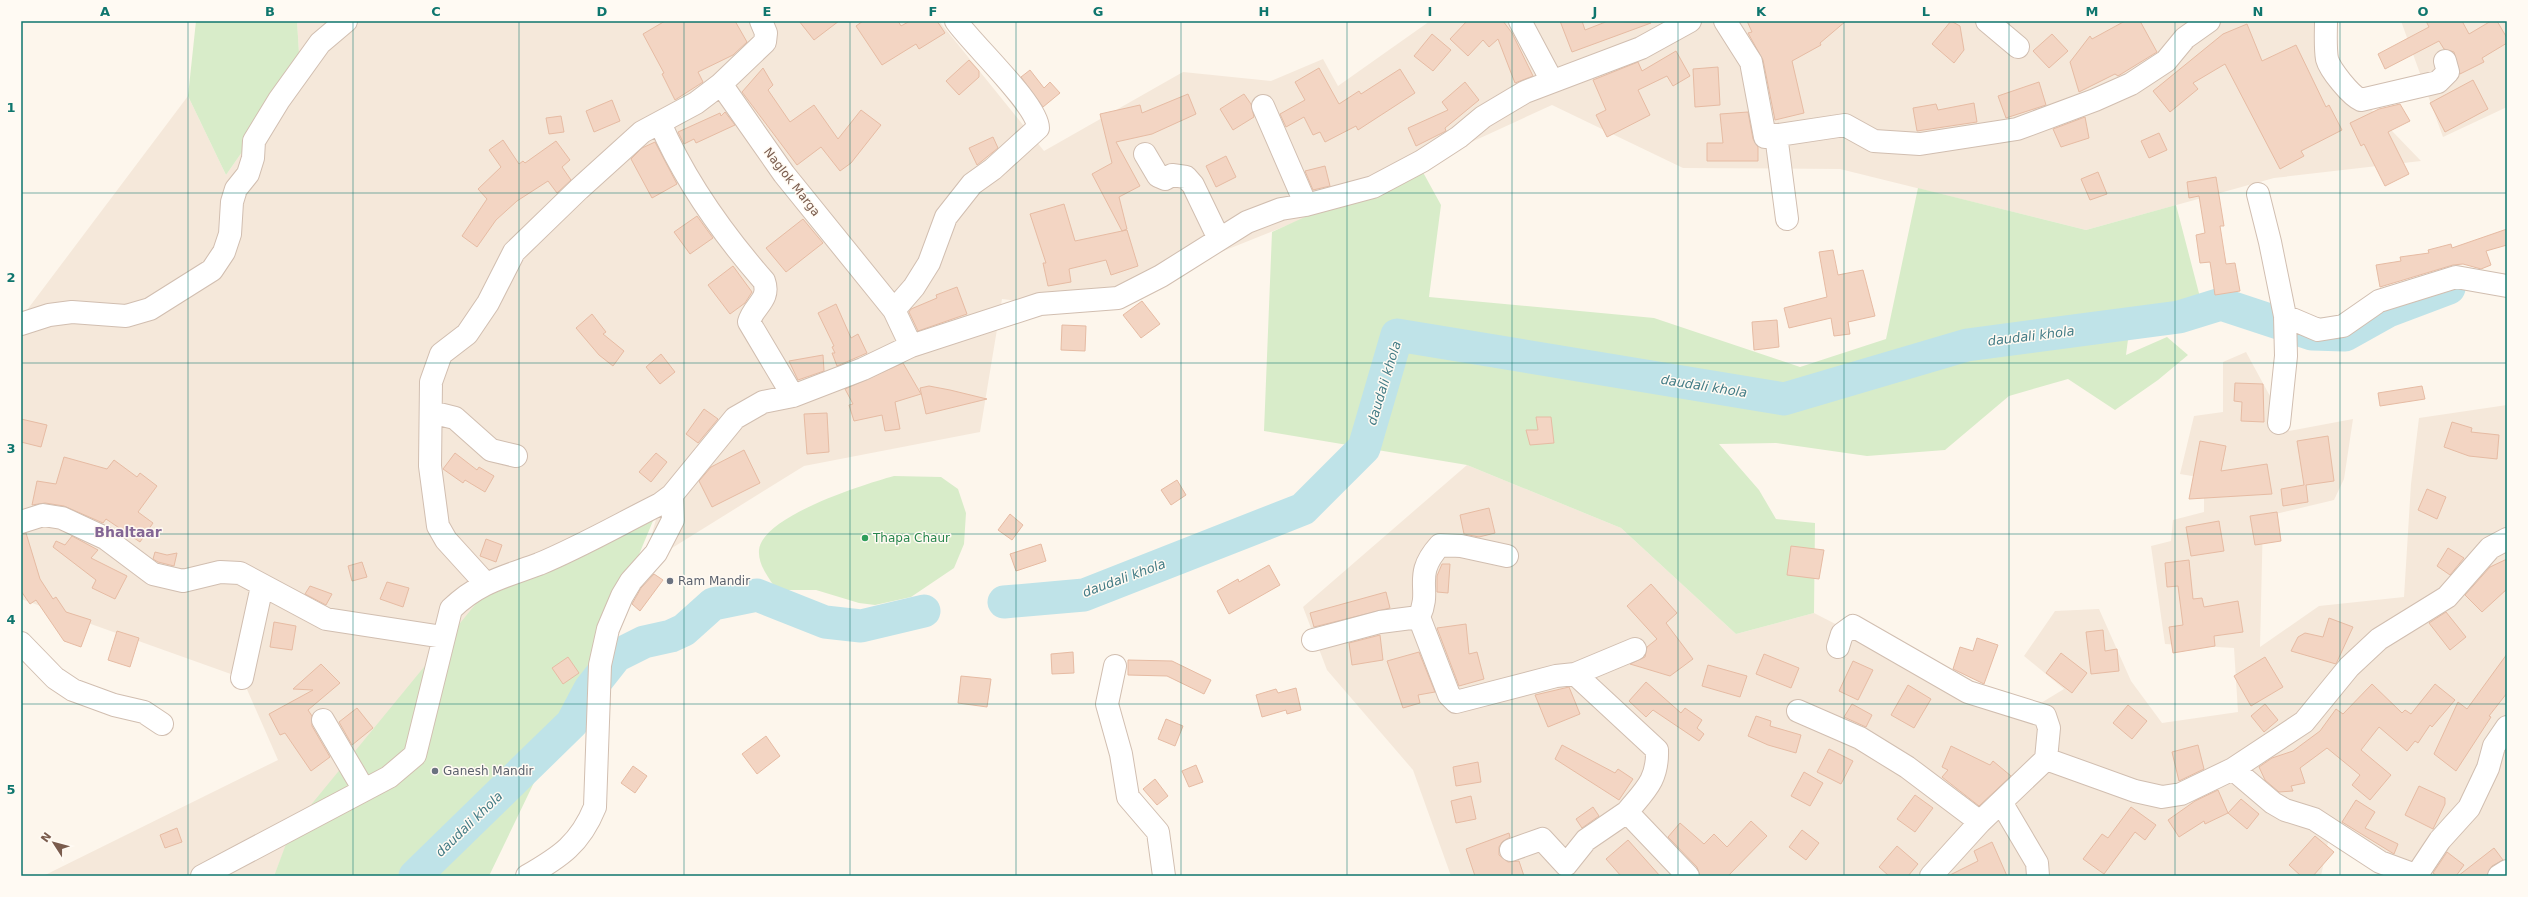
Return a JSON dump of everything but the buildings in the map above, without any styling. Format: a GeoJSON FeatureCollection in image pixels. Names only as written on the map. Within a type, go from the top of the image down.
{"type":"FeatureCollection","features":[{"type":"Feature","properties":{"kind":"street"},"geometry":{"type":"LineString","coordinates":[[21,324],[49,316],[72,312],[126,316],[150,309],[212,270],[226,246],[230,234],[232,202],[236,189],[250,168],[253,158],[254,141],[279,100],[320,43],[346,21]]}},
{"type":"Feature","properties":{"kind":"street"},"geometry":{"type":"LineString","coordinates":[[486,584],[446,540],[438,526],[430,466],[431,382],[441,354],[467,334],[488,303],[514,252],[642,132],[696,103],[721,84],[765,42],[766,33],[761,21]]}},
{"type":"Feature","properties":{"kind":"street"},"geometry":{"type":"LineString","coordinates":[[894,310],[914,287],[929,264],[946,217],[972,184],[993,169],[1038,128],[1038,120],[1017,92],[956,21]]}},
{"type":"Feature","properties":{"kind":"street"},"geometry":{"type":"LineString","coordinates":[[1520,21],[1552,81]]}},
{"type":"Feature","properties":{"kind":"street"},"geometry":{"type":"LineString","coordinates":[[202,876],[389,777],[406,765],[415,755],[451,609],[467,594],[486,584],[539,563],[660,504],[672,495],[735,418],[763,402],[792,396],[863,369],[911,346],[1040,304],[1118,298],[1161,276],[1247,222],[1281,209],[1306,205],[1373,187],[1422,161],[1459,137],[1501,104],[1552,81],[1641,48],[1690,21]]}},
{"type":"Feature","properties":{"kind":"street"},"geometry":{"type":"LineString","coordinates":[[1725,21],[1751,62],[1765,137],[1845,126],[1874,141],[1920,144],[2017,129],[2095,100],[2131,84],[2166,61],[2185,38],[2210,21]]}},
{"type":"Feature","properties":{"kind":"street"},"geometry":{"type":"LineString","coordinates":[[1987,21],[2018,48]]}},
{"type":"Feature","properties":{"kind":"street"},"geometry":{"type":"LineString","coordinates":[[2326,21],[2328,60],[2348,90],[2354,97],[2360,100],[2438,82],[2448,72],[2445,61]]}},
{"type":"Feature","properties":{"kind":"street","name":"Naglok Marga"},"geometry":{"type":"LineString","coordinates":[[721,84],[784,174],[894,310],[911,346]]}},
{"type":"Feature","properties":{"kind":"street"},"geometry":{"type":"LineString","coordinates":[[1263,106],[1306,205]]}},
{"type":"Feature","properties":{"kind":"street"},"geometry":{"type":"LineString","coordinates":[[660,123],[674,156],[734,247],[764,281],[767,288],[765,297],[751,316],[749,322],[792,396]]}},
{"type":"Feature","properties":{"kind":"street"},"geometry":{"type":"LineString","coordinates":[[1776,135],[1787,219]]}},
{"type":"Feature","properties":{"kind":"street"},"geometry":{"type":"LineString","coordinates":[[1145,154],[1158,176],[1165,179],[1172,176],[1186,177],[1219,239]]}},
{"type":"Feature","properties":{"kind":"street"},"geometry":{"type":"LineString","coordinates":[[2258,194],[2270,242],[2285,316],[2284,343],[2286,356],[2279,423]]}},
{"type":"Feature","properties":{"kind":"street"},"geometry":{"type":"LineString","coordinates":[[2285,316],[2318,330],[2343,326],[2379,301],[2456,277],[2507,286]]}},
{"type":"Feature","properties":{"kind":"street"},"geometry":{"type":"LineString","coordinates":[[431,412],[455,418],[491,450],[516,456]]}},
{"type":"Feature","properties":{"kind":"street"},"geometry":{"type":"LineString","coordinates":[[527,876],[549,863],[572,844],[587,828],[595,807],[600,672],[608,629],[622,596],[631,581],[656,553],[673,520],[672,495]]}},
{"type":"Feature","properties":{"kind":"street"},"geometry":{"type":"LineString","coordinates":[[21,522],[43,515],[62,518],[105,538],[153,574],[183,581],[220,572],[240,573],[326,619],[443,637]]}},
{"type":"Feature","properties":{"kind":"street"},"geometry":{"type":"LineString","coordinates":[[2046,759],[2136,791],[2162,797],[2180,794],[2234,769],[2304,722],[2349,667],[2379,640],[2447,597],[2490,548],[2507,539]]}},
{"type":"Feature","properties":{"kind":"street"},"geometry":{"type":"LineString","coordinates":[[1507,556],[1461,546],[1440,545],[1430,557],[1423,572],[1423,609],[1419,617],[1449,695],[1456,702],[1556,676],[1575,674],[1635,649]]}},
{"type":"Feature","properties":{"kind":"street"},"geometry":{"type":"LineString","coordinates":[[242,678],[262,586]]}},
{"type":"Feature","properties":{"kind":"street"},"geometry":{"type":"LineString","coordinates":[[1312,640],[1380,622],[1419,617]]}},
{"type":"Feature","properties":{"kind":"street"},"geometry":{"type":"LineString","coordinates":[[1838,647],[1842,634],[1853,626],[1968,692],[2045,716],[2049,728],[2046,759],[1980,822],[1931,876]]}},
{"type":"Feature","properties":{"kind":"street"},"geometry":{"type":"LineString","coordinates":[[21,644],[55,678],[73,690],[114,705],[144,712],[162,724]]}},
{"type":"Feature","properties":{"kind":"street"},"geometry":{"type":"LineString","coordinates":[[1115,666],[1107,704],[1121,754],[1128,797],[1158,832],[1164,876]]}},
{"type":"Feature","properties":{"kind":"street"},"geometry":{"type":"LineString","coordinates":[[1511,850],[1542,838],[1561,870],[1586,840],[1628,812],[1652,782],[1658,767],[1657,750],[1575,674]]}},
{"type":"Feature","properties":{"kind":"street"},"geometry":{"type":"LineString","coordinates":[[1798,711],[1867,742],[1907,768],[1980,822]]}},
{"type":"Feature","properties":{"kind":"street"},"geometry":{"type":"LineString","coordinates":[[323,720],[364,790]]}},
{"type":"Feature","properties":{"kind":"street"},"geometry":{"type":"LineString","coordinates":[[2234,769],[2273,803],[2285,810],[2314,819],[2380,862],[2417,876],[2440,840],[2469,808],[2488,768],[2494,746],[2507,726]]}},
{"type":"Feature","properties":{"kind":"street"},"geometry":{"type":"LineString","coordinates":[[2001,802],[2037,863],[2038,876]]}},
{"type":"Feature","properties":{"kind":"street"},"geometry":{"type":"LineString","coordinates":[[1628,812],[1688,876]]}},
{"type":"Feature","properties":{"kind":"street"},"geometry":{"type":"LineString","coordinates":[[2499,876],[2507,871]]}},
{"type":"Feature","properties":{"kind":"shaded area"},"geometry":{"type":"Polygon","coordinates":[[[297,21],[939,21],[1044,151],[1183,72],[1271,81],[1323,59],[1338,86],[1430,21],[2330,21],[2338,75],[2421,161],[2274,178],[2086,230],[1840,169],[1683,168],[1552,105],[1308,217],[1161,276],[1040,304],[1002,299],[980,432],[804,466],[643,566],[660,505],[293,828],[274,876],[43,876],[278,760],[242,678],[21,599],[21,318],[188,96],[226,175],[300,69],[297,21]]]}},
{"type":"Feature","properties":{"kind":"shaded area"},"geometry":{"type":"Polygon","coordinates":[[[2401,21],[2507,21],[2507,107],[2443,137],[2401,21]]]}},
{"type":"Feature","properties":{"kind":"shaded area"},"geometry":{"type":"Polygon","coordinates":[[[2246,352],[2289,431],[2353,419],[2344,479],[2334,500],[2263,517],[2260,647],[2319,606],[2404,597],[2411,484],[2419,418],[2507,405],[2507,876],[2418,876],[2331,828],[2321,876],[1451,876],[1413,770],[1327,670],[1303,607],[1467,465],[1621,528],[1736,634],[1814,613],[1968,692],[2036,706],[2064,689],[2024,656],[2055,611],[2099,609],[2131,681],[2162,723],[2238,712],[2234,648],[2165,644],[2151,546],[2171,541],[2173,520],[2204,512],[2204,478],[2180,474],[2194,416],[2223,412],[2223,362],[2246,352]]]}},
{"type":"Feature","properties":{"kind":"green space"},"geometry":{"type":"Polygon","coordinates":[[[196,21],[297,21],[300,69],[226,175],[188,96],[196,21]]]}},
{"type":"Feature","properties":{"kind":"green space"},"geometry":{"type":"Polygon","coordinates":[[[1419,165],[1441,205],[1429,297],[1654,318],[1800,367],[1886,339],[1918,188],[2086,230],[2176,205],[2201,301],[2131,316],[2126,355],[2167,337],[2188,355],[2158,380],[2115,410],[2068,379],[2009,396],[1945,450],[1867,456],[1776,443],[1719,444],[1759,490],[1776,519],[1815,523],[1814,613],[1736,634],[1621,528],[1467,465],[1264,431],[1272,232],[1419,165]]]}},
{"type":"Feature","properties":{"kind":"green space","name":"Thapa Chaur"},"geometry":{"type":"Polygon","coordinates":[[[894,476],[941,477],[958,489],[966,513],[964,544],[954,568],[911,597],[875,605],[859,603],[816,590],[786,590],[774,586],[761,565],[759,550],[764,537],[777,525],[817,503],[861,486],[894,476]]]}},
{"type":"Feature","properties":{"kind":"green space"},"geometry":{"type":"Polygon","coordinates":[[[660,504],[608,629],[489,876],[274,876],[292,828],[497,578],[660,504]]]}},
{"type":"Feature","properties":{"kind":"waterway","name":"daudali khola"},"geometry":{"type":"LineString","coordinates":[[1004,602],[1084,595],[1303,509],[1364,448],[1397,335],[1784,399],[1967,345],[2179,317],[2221,304],[2312,334],[2345,335],[2388,311],[2449,288]]}},
{"type":"Feature","properties":{"kind":"waterway","name":"daudali khola"},"geometry":{"type":"LineString","coordinates":[[415,876],[572,723],[590,689],[616,656],[644,642],[671,636],[684,630],[713,604],[757,595],[825,622],[861,626],[924,611]]}},
{"type":"Feature","properties":{"kind":"place","name":"Thapa Chaur"},"geometry":{"type":"Point","coordinates":[865,538]}},
{"type":"Feature","properties":{"kind":"place","name":"Ram Mandir"},"geometry":{"type":"Point","coordinates":[670,581]}},
{"type":"Feature","properties":{"kind":"place","name":"Ganesh Mandir"},"geometry":{"type":"Point","coordinates":[435,771]}},
{"type":"Feature","properties":{"kind":"district","name":"Bhaltaar"},"geometry":{"type":"Point","coordinates":[128,532]}}]}
